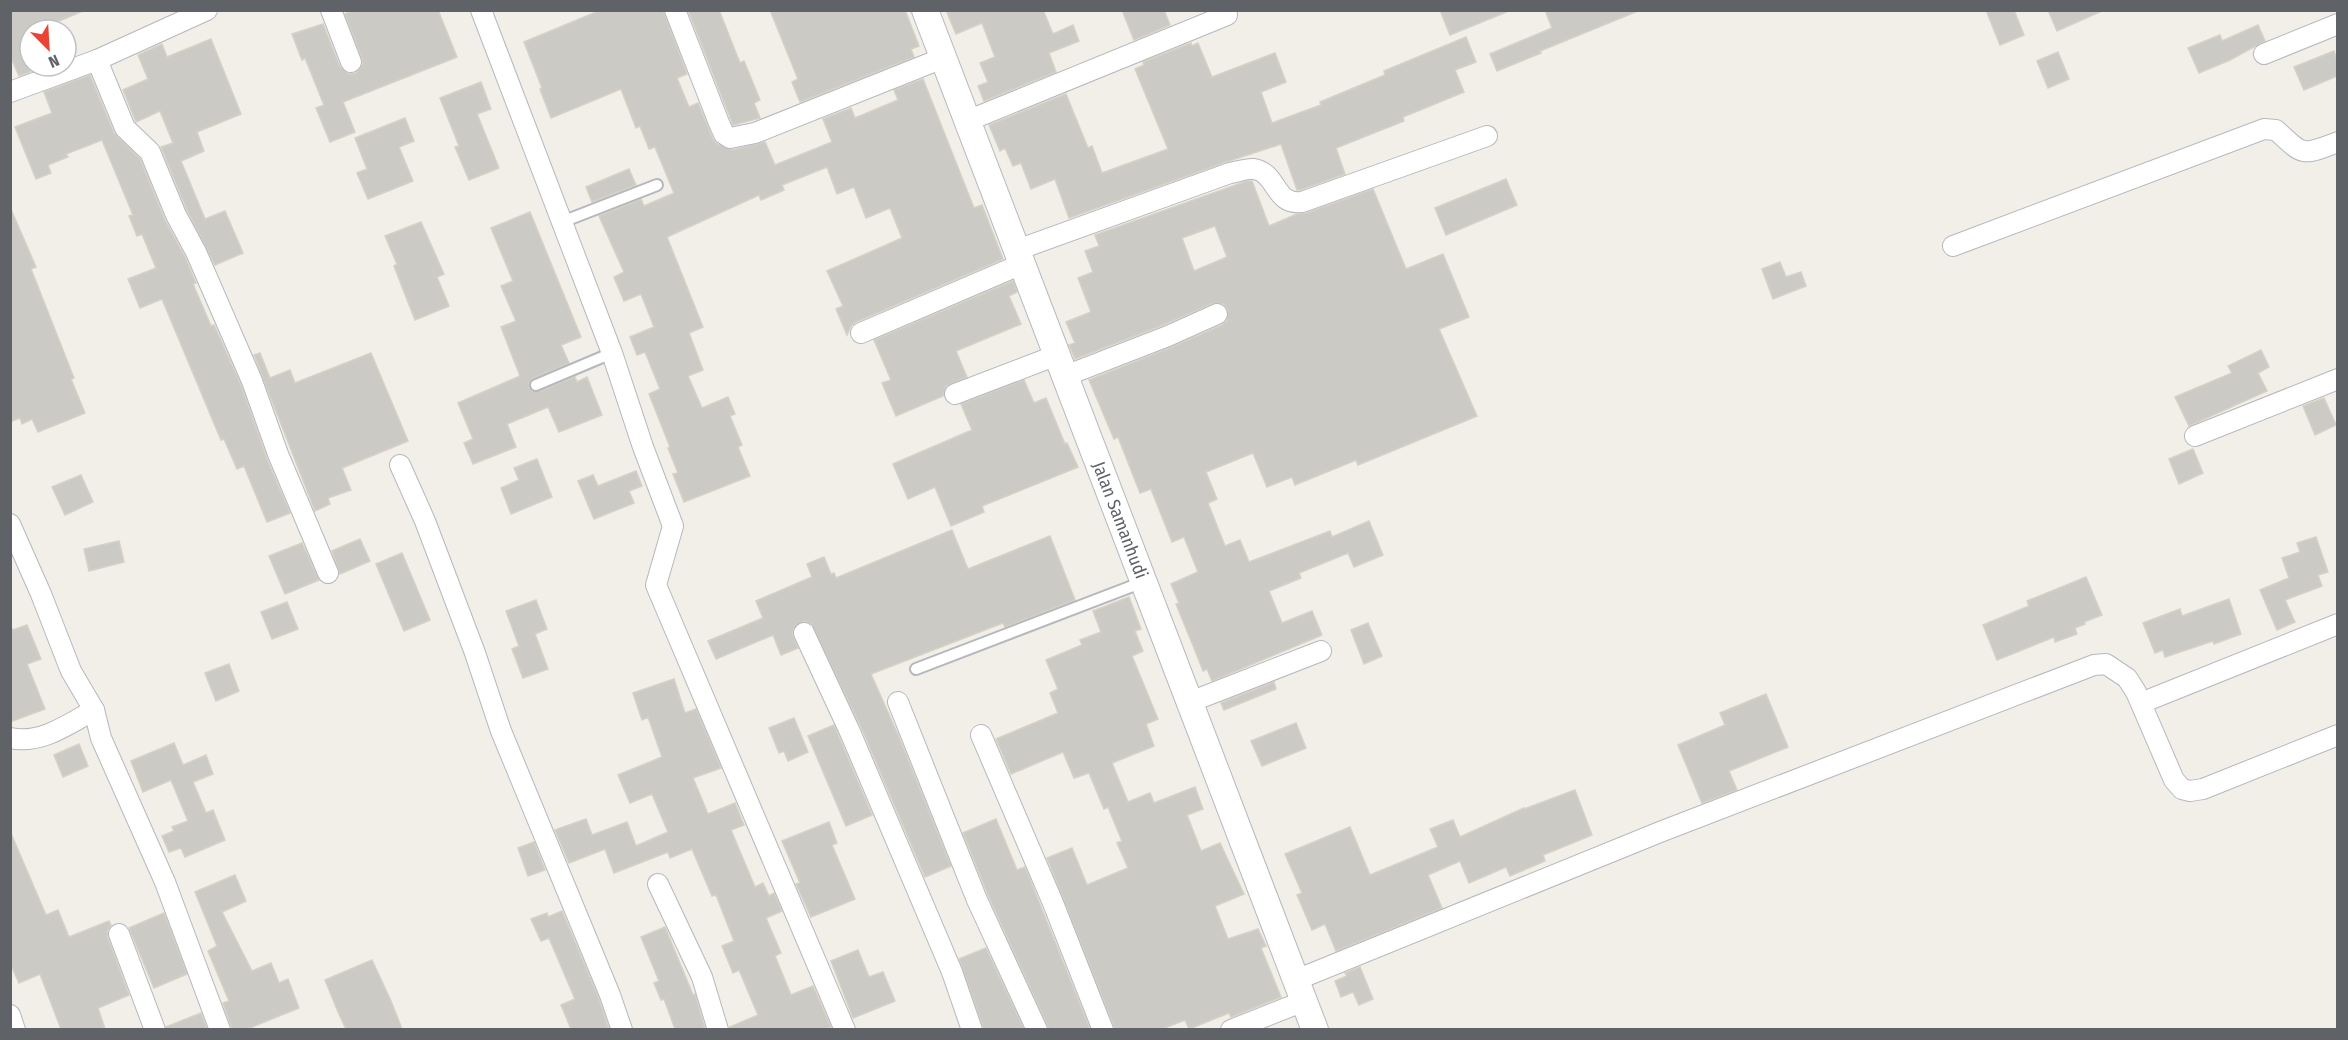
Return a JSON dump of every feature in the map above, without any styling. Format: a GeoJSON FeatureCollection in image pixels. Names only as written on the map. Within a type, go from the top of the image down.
{"type":"FeatureCollection","features":[{"type":"Feature","properties":{"kind":"street"},"geometry":{"type":"LineString","coordinates":[[10,92],[97,60],[207,10]]}},
{"type":"Feature","properties":{"kind":"street"},"geometry":{"type":"LineString","coordinates":[[331,10],[351,62]]}},
{"type":"Feature","properties":{"kind":"street"},"geometry":{"type":"LineString","coordinates":[[481,10],[612,353],[643,447],[673,526],[656,585],[845,1029]]}},
{"type":"Feature","properties":{"kind":"street"},"geometry":{"type":"LineString","coordinates":[[675,10],[719,123],[724,134],[730,138],[755,133],[943,58]]}},
{"type":"Feature","properties":{"kind":"street","name":"Jalan Samanhudi"},"geometry":{"type":"LineString","coordinates":[[925,10],[1315,1029]]}},
{"type":"Feature","properties":{"kind":"street"},"geometry":{"type":"LineString","coordinates":[[967,120],[1227,15]]}},
{"type":"Feature","properties":{"kind":"street"},"geometry":{"type":"LineString","coordinates":[[2264,54],[2337,24]]}},
{"type":"Feature","properties":{"kind":"street"},"geometry":{"type":"LineString","coordinates":[[97,60],[125,128],[150,152],[176,215],[196,252],[252,381],[278,454],[328,573]]}},
{"type":"Feature","properties":{"kind":"street"},"geometry":{"type":"LineString","coordinates":[[1953,246],[2264,129],[2276,130],[2299,151],[2312,152],[2337,142]]}},
{"type":"Feature","properties":{"kind":"street"},"geometry":{"type":"LineString","coordinates":[[861,333],[1019,257],[1230,173],[1252,169],[1264,173],[1285,200],[1302,202],[1486,136]]}},
{"type":"Feature","properties":{"kind":"street"},"geometry":{"type":"LineString","coordinates":[[955,394],[1168,336],[1217,314]]}},
{"type":"Feature","properties":{"kind":"street"},"geometry":{"type":"LineString","coordinates":[[2195,436],[2337,379]]}},
{"type":"Feature","properties":{"kind":"street"},"geometry":{"type":"LineString","coordinates":[[400,465],[425,521],[475,653],[501,730],[606,984],[622,1029]]}},
{"type":"Feature","properties":{"kind":"street"},"geometry":{"type":"LineString","coordinates":[[10,524],[41,594],[71,671],[94,710],[101,738],[165,882],[220,1029]]}},
{"type":"Feature","properties":{"kind":"street"},"geometry":{"type":"LineString","coordinates":[[2141,703],[2337,624]]}},
{"type":"Feature","properties":{"kind":"street"},"geometry":{"type":"LineString","coordinates":[[804,633],[952,972],[972,1029]]}},
{"type":"Feature","properties":{"kind":"street"},"geometry":{"type":"LineString","coordinates":[[1190,702],[1322,651]]}},
{"type":"Feature","properties":{"kind":"street"},"geometry":{"type":"LineString","coordinates":[[1231,1029],[1300,990],[1660,832],[2094,665],[2106,664],[2127,678],[2141,703],[2174,780],[2182,789],[2190,791],[2217,784],[2337,735]]}},
{"type":"Feature","properties":{"kind":"street"},"geometry":{"type":"LineString","coordinates":[[898,702],[977,900],[1037,1029]]}},
{"type":"Feature","properties":{"kind":"street"},"geometry":{"type":"LineString","coordinates":[[10,738],[31,738],[54,732],[94,710]]}},
{"type":"Feature","properties":{"kind":"street"},"geometry":{"type":"LineString","coordinates":[[981,735],[1053,903],[1103,1029]]}},
{"type":"Feature","properties":{"kind":"street"},"geometry":{"type":"LineString","coordinates":[[658,884],[702,977],[718,1029]]}},
{"type":"Feature","properties":{"kind":"street"},"geometry":{"type":"LineString","coordinates":[[119,934],[155,1029]]}},
{"type":"Feature","properties":{"kind":"street"},"geometry":{"type":"LineString","coordinates":[[10,1015],[15,1029]]}},
{"type":"Feature","properties":{"kind":"lane"},"geometry":{"type":"LineString","coordinates":[[562,222],[657,185]]}},
{"type":"Feature","properties":{"kind":"lane"},"geometry":{"type":"LineString","coordinates":[[536,385],[612,353]]}},
{"type":"Feature","properties":{"kind":"lane"},"geometry":{"type":"LineString","coordinates":[[916,669],[1144,582]]}},
{"type":"Feature","properties":{"kind":"building"},"geometry":{"type":"Polygon","coordinates":[[[10,10],[83,10],[66,18],[18,18],[18,74],[10,55],[10,10]]]}},
{"type":"Feature","properties":{"kind":"building"},"geometry":{"type":"Polygon","coordinates":[[[354,10],[438,10],[457,57],[343,102],[355,132],[330,142],[316,108],[324,105],[305,58],[302,60],[292,34],[323,24],[340,67],[349,74],[356,73],[363,64],[362,58],[345,14],[354,10]]]}},
{"type":"Feature","properties":{"kind":"building"},"geometry":{"type":"Polygon","coordinates":[[[601,10],[663,10],[687,74],[677,78],[689,107],[698,103],[717,144],[732,150],[765,142],[775,165],[832,142],[823,119],[851,108],[855,118],[898,100],[894,90],[923,79],[974,208],[982,205],[1003,259],[856,322],[851,326],[847,335],[836,309],[843,306],[827,271],[902,238],[890,208],[866,218],[854,187],[837,194],[827,167],[782,185],[784,190],[761,200],[759,195],[667,237],[703,327],[689,333],[703,370],[688,376],[702,408],[728,397],[735,414],[730,416],[742,445],[738,447],[750,476],[684,502],[673,474],[678,473],[668,448],[670,447],[649,394],[660,389],[645,352],[637,355],[630,337],[654,327],[641,294],[624,301],[614,277],[624,272],[599,216],[641,199],[644,206],[674,193],[655,147],[649,149],[640,126],[636,128],[621,89],[551,118],[524,42],[601,10]]]}},
{"type":"Feature","properties":{"kind":"building"},"geometry":{"type":"Polygon","coordinates":[[[688,10],[719,10],[740,63],[744,61],[760,100],[754,103],[760,118],[733,125],[688,10]]]}},
{"type":"Feature","properties":{"kind":"building"},"geometry":{"type":"Polygon","coordinates":[[[770,10],[905,10],[919,46],[911,49],[914,57],[800,102],[792,82],[798,79],[770,10]]]}},
{"type":"Feature","properties":{"kind":"building"},"geometry":{"type":"Polygon","coordinates":[[[946,10],[1043,10],[1053,34],[1073,25],[1079,41],[1049,53],[1056,72],[984,101],[978,86],[988,82],[980,63],[995,57],[982,23],[956,34],[946,10]]]}},
{"type":"Feature","properties":{"kind":"building"},"geometry":{"type":"Polygon","coordinates":[[[1122,10],[1164,10],[1170,25],[1134,40],[1122,10]]]}},
{"type":"Feature","properties":{"kind":"building"},"geometry":{"type":"Polygon","coordinates":[[[1440,10],[1509,10],[1509,11],[1450,35],[1440,10]]]}},
{"type":"Feature","properties":{"kind":"building"},"geometry":{"type":"Polygon","coordinates":[[[1545,10],[1638,11],[1497,71],[1490,54],[1552,28],[1545,10]]]}},
{"type":"Feature","properties":{"kind":"building"},"geometry":{"type":"Polygon","coordinates":[[[1986,10],[2014,10],[2024,35],[2000,45],[1986,10]]]}},
{"type":"Feature","properties":{"kind":"building"},"geometry":{"type":"Polygon","coordinates":[[[2048,10],[2104,10],[2057,31],[2048,10]]]}},
{"type":"Feature","properties":{"kind":"building"},"geometry":{"type":"Polygon","coordinates":[[[2258,25],[2265,41],[2230,60],[2199,73],[2188,48],[2220,35],[2222,41],[2258,25]]]}},
{"type":"Feature","properties":{"kind":"building"},"geometry":{"type":"Polygon","coordinates":[[[1466,37],[1476,62],[1455,70],[1464,92],[1403,117],[1404,121],[1336,148],[1345,174],[1300,190],[1297,190],[1281,144],[1069,218],[1055,179],[1031,189],[1021,163],[1013,166],[1005,148],[1000,151],[989,125],[1066,94],[1088,148],[1092,146],[1102,173],[1168,149],[1135,69],[1144,65],[1143,62],[1191,43],[1192,46],[1198,43],[1212,77],[1275,53],[1286,82],[1261,92],[1272,123],[1321,105],[1320,102],[1385,75],[1384,71],[1466,37]]]}},
{"type":"Feature","properties":{"kind":"building"},"geometry":{"type":"Polygon","coordinates":[[[211,39],[241,114],[197,132],[204,151],[181,161],[205,219],[225,211],[243,253],[215,265],[187,210],[161,147],[173,143],[160,111],[136,122],[123,90],[148,79],[138,55],[162,44],[167,57],[211,39]]]}},
{"type":"Feature","properties":{"kind":"building"},"geometry":{"type":"Polygon","coordinates":[[[2334,51],[2337,60],[2337,76],[2304,90],[2294,67],[2334,51]]]}},
{"type":"Feature","properties":{"kind":"building"},"geometry":{"type":"Polygon","coordinates":[[[2058,52],[2069,79],[2048,88],[2037,61],[2058,52]]]}},
{"type":"Feature","properties":{"kind":"building"},"geometry":{"type":"Polygon","coordinates":[[[90,75],[114,133],[140,159],[165,220],[185,257],[196,283],[193,284],[211,326],[214,325],[241,385],[267,459],[290,513],[267,522],[244,466],[237,469],[224,439],[221,440],[162,299],[140,308],[128,279],[156,268],[142,234],[137,236],[129,216],[133,215],[102,140],[66,154],[68,157],[48,165],[51,173],[36,179],[15,127],[52,113],[44,92],[90,75]]]}},
{"type":"Feature","properties":{"kind":"building"},"geometry":{"type":"Polygon","coordinates":[[[481,82],[491,109],[477,114],[499,168],[469,180],[455,147],[459,146],[440,98],[481,82]]]}},
{"type":"Feature","properties":{"kind":"building"},"geometry":{"type":"Polygon","coordinates":[[[405,118],[414,141],[399,147],[413,181],[368,199],[357,173],[367,169],[355,138],[405,118]]]}},
{"type":"Feature","properties":{"kind":"building"},"geometry":{"type":"Polygon","coordinates":[[[629,169],[636,185],[592,202],[586,187],[629,169]]]}},
{"type":"Feature","properties":{"kind":"building"},"geometry":{"type":"Polygon","coordinates":[[[1506,179],[1517,205],[1446,235],[1435,208],[1506,179]]]}},
{"type":"Feature","properties":{"kind":"building"},"geometry":{"type":"Polygon","coordinates":[[[1247,181],[1252,181],[1269,226],[1297,214],[1306,213],[1373,189],[1406,269],[1443,254],[1469,317],[1439,329],[1477,416],[1358,465],[1356,460],[1295,485],[1292,477],[1267,487],[1253,453],[1206,472],[1217,499],[1208,503],[1225,546],[1240,540],[1249,562],[1330,531],[1332,537],[1369,521],[1383,555],[1354,567],[1348,553],[1299,573],[1301,578],[1269,591],[1282,623],[1312,611],[1322,635],[1212,681],[1207,669],[1203,671],[1176,604],[1179,603],[1171,584],[1198,572],[1184,537],[1172,542],[1151,489],[1140,493],[1118,437],[1114,439],[1089,380],[1222,325],[1227,321],[1228,310],[1224,304],[1213,303],[1075,359],[1069,345],[1075,343],[1066,322],[1091,312],[1078,278],[1093,272],[1085,251],[1099,246],[1095,235],[1247,181]],[[1215,226],[1182,238],[1194,271],[1227,257],[1215,226]]]}},
{"type":"Feature","properties":{"kind":"building"},"geometry":{"type":"Polygon","coordinates":[[[10,207],[36,267],[31,269],[74,378],[71,379],[85,413],[38,432],[32,419],[22,424],[20,418],[10,422],[10,207]]]}},
{"type":"Feature","properties":{"kind":"building"},"geometry":{"type":"Polygon","coordinates":[[[530,212],[581,337],[561,345],[569,363],[533,378],[529,387],[532,391],[538,392],[575,377],[577,382],[587,377],[602,415],[559,432],[548,407],[507,424],[516,447],[473,464],[464,443],[473,439],[458,403],[520,376],[501,327],[516,321],[501,286],[513,281],[491,228],[530,212]]]}},
{"type":"Feature","properties":{"kind":"building"},"geometry":{"type":"Polygon","coordinates":[[[421,222],[444,274],[437,277],[449,306],[415,320],[394,266],[397,264],[385,236],[421,222]]]}},
{"type":"Feature","properties":{"kind":"building"},"geometry":{"type":"Polygon","coordinates":[[[1780,262],[1786,277],[1801,272],[1806,286],[1773,299],[1762,269],[1780,262]]]}},
{"type":"Feature","properties":{"kind":"building"},"geometry":{"type":"Polygon","coordinates":[[[1013,281],[1017,292],[1009,296],[1021,324],[956,351],[967,377],[946,386],[943,396],[896,416],[882,383],[891,380],[874,340],[1013,281]]]}},
{"type":"Feature","properties":{"kind":"building"},"geometry":{"type":"Polygon","coordinates":[[[2261,350],[2269,367],[2258,373],[2267,391],[2189,426],[2175,397],[2232,373],[2228,366],[2261,350]]]}},
{"type":"Feature","properties":{"kind":"building"},"geometry":{"type":"Polygon","coordinates":[[[260,353],[270,378],[290,370],[295,383],[371,353],[408,441],[342,468],[351,490],[328,498],[330,504],[315,511],[254,355],[260,353]]]}},
{"type":"Feature","properties":{"kind":"building"},"geometry":{"type":"Polygon","coordinates":[[[1024,380],[1034,403],[1046,398],[1065,444],[1067,443],[1078,467],[982,506],[984,512],[951,526],[935,487],[908,499],[893,464],[972,430],[961,404],[1024,380]]]}},
{"type":"Feature","properties":{"kind":"building"},"geometry":{"type":"Polygon","coordinates":[[[2324,398],[2336,425],[2315,435],[2303,406],[2324,398]]]}},
{"type":"Feature","properties":{"kind":"building"},"geometry":{"type":"Polygon","coordinates":[[[2193,449],[2203,473],[2179,484],[2169,459],[2193,449]]]}},
{"type":"Feature","properties":{"kind":"building"},"geometry":{"type":"Polygon","coordinates":[[[537,459],[552,497],[511,514],[501,488],[519,480],[514,468],[537,459]]]}},
{"type":"Feature","properties":{"kind":"building"},"geometry":{"type":"Polygon","coordinates":[[[636,471],[642,486],[629,491],[634,503],[594,519],[578,481],[593,475],[598,486],[636,471]]]}},
{"type":"Feature","properties":{"kind":"building"},"geometry":{"type":"Polygon","coordinates":[[[81,475],[93,502],[65,515],[52,487],[81,475]]]}},
{"type":"Feature","properties":{"kind":"building"},"geometry":{"type":"Polygon","coordinates":[[[952,530],[968,569],[1050,536],[1075,600],[1005,627],[1003,623],[871,674],[951,866],[925,877],[861,727],[811,624],[804,621],[795,626],[792,633],[798,648],[781,655],[773,635],[716,659],[708,641],[763,618],[756,601],[812,577],[807,564],[824,557],[831,574],[834,573],[836,578],[952,530]]]}},
{"type":"Feature","properties":{"kind":"building"},"geometry":{"type":"Polygon","coordinates":[[[2316,537],[2328,572],[2318,575],[2322,586],[2285,600],[2295,622],[2277,630],[2260,590],[2289,578],[2282,558],[2300,552],[2297,543],[2316,537]]]}},
{"type":"Feature","properties":{"kind":"building"},"geometry":{"type":"Polygon","coordinates":[[[360,539],[370,561],[340,574],[332,551],[360,539]]]}},
{"type":"Feature","properties":{"kind":"building"},"geometry":{"type":"Polygon","coordinates":[[[119,541],[124,562],[89,571],[84,549],[119,541]]]}},
{"type":"Feature","properties":{"kind":"building"},"geometry":{"type":"Polygon","coordinates":[[[302,543],[319,580],[285,594],[269,556],[302,543]]]}},
{"type":"Feature","properties":{"kind":"building"},"geometry":{"type":"Polygon","coordinates":[[[402,553],[430,620],[404,631],[376,564],[402,553]]]}},
{"type":"Feature","properties":{"kind":"building"},"geometry":{"type":"Polygon","coordinates":[[[2086,577],[2102,615],[2075,628],[2077,634],[2055,642],[2054,637],[1997,660],[1983,625],[2029,606],[2027,601],[2086,577]]]}},
{"type":"Feature","properties":{"kind":"building"},"geometry":{"type":"Polygon","coordinates":[[[1129,597],[1141,629],[1135,631],[1143,651],[1132,656],[1158,719],[1146,724],[1154,746],[1112,763],[1128,802],[1150,793],[1154,803],[1195,787],[1203,809],[1187,815],[1201,851],[1220,843],[1244,894],[1215,906],[1228,939],[1258,929],[1266,946],[1261,948],[1281,997],[1231,1017],[1229,1013],[1189,1029],[1185,1020],[1162,1029],[1115,1029],[1047,858],[1072,848],[1087,885],[1128,868],[1117,843],[1122,841],[1108,807],[1104,809],[1089,773],[1074,778],[1063,752],[1011,774],[996,739],[1058,713],[1050,693],[1058,689],[1046,660],[1082,645],[1080,640],[1101,632],[1093,611],[1129,597]]]}},
{"type":"Feature","properties":{"kind":"building"},"geometry":{"type":"Polygon","coordinates":[[[2229,599],[2241,634],[2165,657],[2163,650],[2155,653],[2143,623],[2180,609],[2182,616],[2229,599]]]}},
{"type":"Feature","properties":{"kind":"building"},"geometry":{"type":"Polygon","coordinates":[[[536,600],[547,629],[535,634],[548,669],[523,678],[512,649],[519,646],[506,611],[536,600]]]}},
{"type":"Feature","properties":{"kind":"building"},"geometry":{"type":"Polygon","coordinates":[[[287,602],[298,629],[272,639],[261,612],[287,602]]]}},
{"type":"Feature","properties":{"kind":"building"},"geometry":{"type":"Polygon","coordinates":[[[1368,623],[1382,656],[1364,664],[1351,630],[1368,623]]]}},
{"type":"Feature","properties":{"kind":"building"},"geometry":{"type":"Polygon","coordinates":[[[27,625],[41,659],[27,664],[45,709],[10,722],[10,626],[13,630],[27,625]]]}},
{"type":"Feature","properties":{"kind":"building"},"geometry":{"type":"Polygon","coordinates":[[[229,664],[239,691],[216,701],[205,673],[229,664]]]}},
{"type":"Feature","properties":{"kind":"building"},"geometry":{"type":"Polygon","coordinates":[[[674,679],[685,713],[696,709],[721,768],[693,778],[708,814],[735,803],[744,825],[731,830],[755,887],[763,883],[769,896],[774,893],[782,911],[766,918],[781,953],[775,956],[791,995],[813,986],[831,1027],[825,1029],[730,1029],[758,1015],[739,970],[733,973],[722,946],[734,941],[716,895],[712,896],[692,849],[670,858],[668,852],[614,873],[605,849],[569,863],[555,830],[586,819],[592,835],[627,822],[636,846],[668,832],[652,794],[630,803],[618,775],[662,757],[648,717],[642,720],[633,693],[674,679]]]}},
{"type":"Feature","properties":{"kind":"building"},"geometry":{"type":"Polygon","coordinates":[[[1274,682],[1276,689],[1224,710],[1221,703],[1274,682]]]}},
{"type":"Feature","properties":{"kind":"building"},"geometry":{"type":"Polygon","coordinates":[[[1766,694],[1788,747],[1729,771],[1737,790],[1702,803],[1678,745],[1725,725],[1720,713],[1766,694]]]}},
{"type":"Feature","properties":{"kind":"building"},"geometry":{"type":"Polygon","coordinates":[[[794,718],[808,752],[788,761],[784,751],[779,753],[769,728],[794,718]]]}},
{"type":"Feature","properties":{"kind":"building"},"geometry":{"type":"Polygon","coordinates":[[[1296,723],[1306,748],[1262,766],[1251,741],[1296,723]]]}},
{"type":"Feature","properties":{"kind":"building"},"geometry":{"type":"Polygon","coordinates":[[[834,725],[872,815],[846,826],[808,736],[834,725]]]}},
{"type":"Feature","properties":{"kind":"building"},"geometry":{"type":"Polygon","coordinates":[[[174,743],[183,765],[206,755],[213,774],[193,782],[206,813],[213,810],[225,840],[185,857],[181,848],[169,852],[162,836],[174,831],[172,827],[188,821],[171,780],[143,792],[131,761],[174,743]]]}},
{"type":"Feature","properties":{"kind":"building"},"geometry":{"type":"Polygon","coordinates":[[[79,744],[88,766],[63,777],[54,755],[79,744]]]}},
{"type":"Feature","properties":{"kind":"building"},"geometry":{"type":"Polygon","coordinates":[[[1575,790],[1592,835],[1543,855],[1545,861],[1510,876],[1506,867],[1469,883],[1460,861],[1428,875],[1442,908],[1336,951],[1325,924],[1312,930],[1297,895],[1302,893],[1285,854],[1350,827],[1370,875],[1438,847],[1430,829],[1453,820],[1460,837],[1524,808],[1575,790]]]}},
{"type":"Feature","properties":{"kind":"building"},"geometry":{"type":"Polygon","coordinates":[[[996,819],[1017,870],[1025,867],[1090,1029],[1049,1029],[988,895],[963,833],[996,819]]]}},
{"type":"Feature","properties":{"kind":"building"},"geometry":{"type":"Polygon","coordinates":[[[829,822],[837,843],[832,845],[855,899],[811,917],[796,884],[800,883],[782,841],[829,822]]]}},
{"type":"Feature","properties":{"kind":"building"},"geometry":{"type":"Polygon","coordinates":[[[10,831],[46,915],[58,910],[69,937],[109,921],[111,925],[107,931],[108,938],[129,995],[98,1008],[105,1029],[61,1029],[40,974],[19,983],[10,963],[10,831]]]}},
{"type":"Feature","properties":{"kind":"building"},"geometry":{"type":"Polygon","coordinates":[[[534,842],[545,870],[528,876],[518,848],[534,842]]]}},
{"type":"Feature","properties":{"kind":"building"},"geometry":{"type":"Polygon","coordinates":[[[235,875],[246,901],[222,912],[252,971],[271,963],[279,983],[288,979],[299,1008],[247,1029],[232,1029],[223,1003],[229,1001],[208,951],[217,946],[195,892],[235,875]]]}},
{"type":"Feature","properties":{"kind":"building"},"geometry":{"type":"Polygon","coordinates":[[[562,911],[599,999],[609,1029],[571,1029],[561,1005],[575,999],[549,938],[541,941],[531,919],[547,913],[548,917],[562,911]]]}},
{"type":"Feature","properties":{"kind":"building"},"geometry":{"type":"Polygon","coordinates":[[[164,913],[187,974],[154,988],[129,928],[164,913]]]}},
{"type":"Feature","properties":{"kind":"building"},"geometry":{"type":"Polygon","coordinates":[[[665,927],[693,995],[695,994],[705,1029],[675,1029],[664,999],[661,1000],[654,983],[659,981],[641,937],[665,927]]]}},
{"type":"Feature","properties":{"kind":"building"},"geometry":{"type":"Polygon","coordinates":[[[986,948],[1024,1029],[984,1029],[959,959],[986,948]]]}},
{"type":"Feature","properties":{"kind":"building"},"geometry":{"type":"Polygon","coordinates":[[[858,950],[869,977],[883,972],[895,1001],[853,1018],[831,961],[858,950]]]}},
{"type":"Feature","properties":{"kind":"building"},"geometry":{"type":"Polygon","coordinates":[[[372,960],[402,1029],[346,1029],[338,1012],[325,980],[372,960]]]}},
{"type":"Feature","properties":{"kind":"building"},"geometry":{"type":"Polygon","coordinates":[[[1360,967],[1373,999],[1359,1005],[1353,992],[1341,997],[1335,981],[1347,976],[1345,973],[1360,967]]]}},
{"type":"Feature","properties":{"kind":"building"},"geometry":{"type":"Polygon","coordinates":[[[201,1013],[207,1029],[167,1029],[166,1027],[201,1013]]]}}]}
